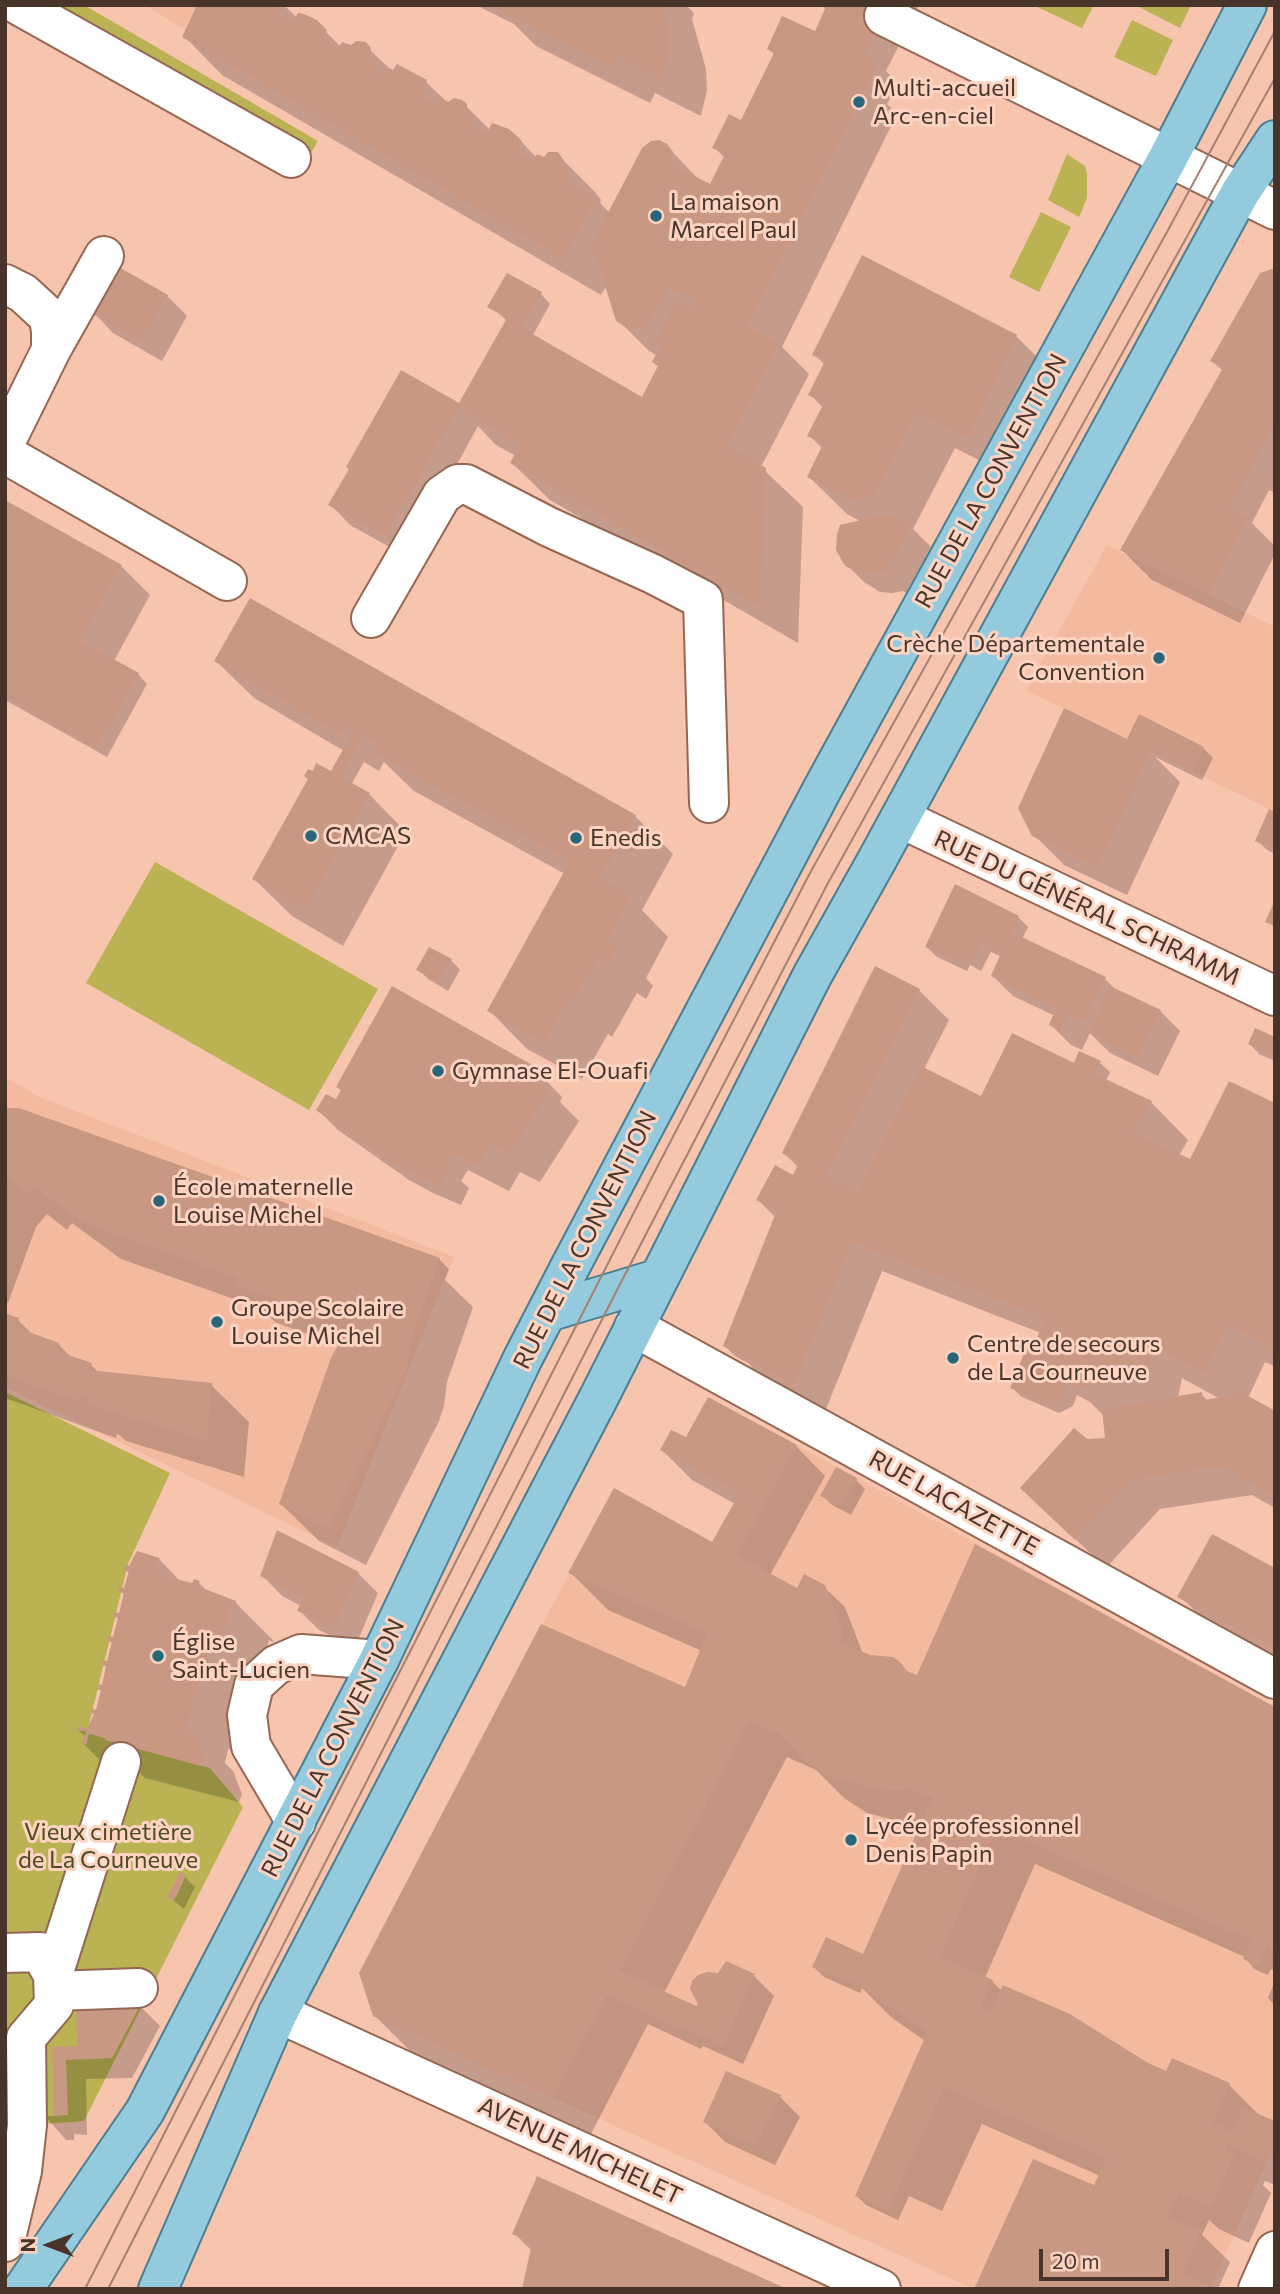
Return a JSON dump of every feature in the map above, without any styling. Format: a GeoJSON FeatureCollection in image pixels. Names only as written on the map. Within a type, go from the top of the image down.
{"type":"FeatureCollection","features":[{"type":"Feature","properties":{"kind":"main road","name":"RUE DE LA CONVENTION"},"geometry":{"type":"LineString","coordinates":[[23,2289],[145,2111],[379,1660],[523,1358],[570,1267],[824,786],[1169,156],[1248,5]]}},
{"type":"Feature","properties":{"kind":"main road"},"geometry":{"type":"LineString","coordinates":[[158,2289],[278,2013],[634,1327],[812,976],[1240,193],[1275,140]]}},
{"type":"Feature","properties":{"kind":"main road"},"geometry":{"type":"LineString","coordinates":[[548,1312],[657,1279]]}},
{"type":"Feature","properties":{"kind":"street"},"geometry":{"type":"LineString","coordinates":[[18,5],[291,158]]}},
{"type":"Feature","properties":{"kind":"street"},"geometry":{"type":"LineString","coordinates":[[884,16],[1275,210]]}},
{"type":"Feature","properties":{"kind":"street"},"geometry":{"type":"LineString","coordinates":[[5,443],[51,351],[104,256]]}},
{"type":"Feature","properties":{"kind":"street"},"geometry":{"type":"LineString","coordinates":[[5,284],[23,293],[49,317],[51,351]]}},
{"type":"Feature","properties":{"kind":"street"},"geometry":{"type":"LineString","coordinates":[[5,454],[227,581]]}},
{"type":"Feature","properties":{"kind":"street"},"geometry":{"type":"LineString","coordinates":[[371,618],[442,495],[458,484],[466,484],[549,527],[703,600],[709,803]]}},
{"type":"Feature","properties":{"kind":"street","name":"RUE DU GÉNÉRAL SCHRAMM"},"geometry":{"type":"LineString","coordinates":[[900,818],[1275,996]]}},
{"type":"Feature","properties":{"kind":"street","name":"RUE LACAZETTE"},"geometry":{"type":"LineString","coordinates":[[634,1327],[1275,1679]]}},
{"type":"Feature","properties":{"kind":"street"},"geometry":{"type":"LineString","coordinates":[[296,1822],[251,1746],[247,1715],[254,1685],[275,1665],[301,1654],[379,1660]]}},
{"type":"Feature","properties":{"kind":"street"},"geometry":{"type":"LineString","coordinates":[[5,2242],[22,2171],[27,2125],[15,2030],[54,2005],[53,1983],[121,1762]]}},
{"type":"Feature","properties":{"kind":"street"},"geometry":{"type":"LineString","coordinates":[[5,1953],[40,1952],[53,1983]]}},
{"type":"Feature","properties":{"kind":"street"},"geometry":{"type":"LineString","coordinates":[[53,1983],[138,1987]]}},
{"type":"Feature","properties":{"kind":"street","name":"AVENUE MICHELET"},"geometry":{"type":"LineString","coordinates":[[278,2013],[881,2289]]}},
{"type":"Feature","properties":{"kind":"street"},"geometry":{"type":"LineString","coordinates":[[1258,2289],[1275,2251]]}},
{"type":"Feature","properties":{"kind":"shaded area"},"geometry":{"type":"Polygon","coordinates":[[[144,5],[200,5],[190,32],[144,5]]]}},
{"type":"Feature","properties":{"kind":"shaded area","name":"Crèche Départementale Convention"},"geometry":{"type":"Polygon","coordinates":[[[1107,545],[1275,627],[1275,812],[1026,690],[1107,545]]]}},
{"type":"Feature","properties":{"kind":"shaded area","name":"Groupe Scolaire Louise Michel"},"geometry":{"type":"Polygon","coordinates":[[[5,1077],[39,1097],[454,1257],[337,1547],[5,1387],[5,1077]]]}},
{"type":"Feature","properties":{"kind":"shaded area","name":"Lycée professionnel Denis Papin"},"geometry":{"type":"Polygon","coordinates":[[[797,1445],[1275,1707],[1275,2143],[1210,2289],[974,2289],[373,2016],[359,1973],[614,1488],[736,1555],[797,1445]]]}},
{"type":"Feature","properties":{"kind":"green space"},"geometry":{"type":"Polygon","coordinates":[[[37,5],[84,5],[318,141],[308,158],[37,5]]]}},
{"type":"Feature","properties":{"kind":"green space"},"geometry":{"type":"Polygon","coordinates":[[[1033,5],[1094,5],[1082,28],[1033,5]]]}},
{"type":"Feature","properties":{"kind":"green space"},"geometry":{"type":"Polygon","coordinates":[[[1191,5],[1180,28],[1139,7],[1191,5]]]}},
{"type":"Feature","properties":{"kind":"green space"},"geometry":{"type":"Polygon","coordinates":[[[1132,20],[1173,40],[1156,76],[1114,57],[1132,20]]]}},
{"type":"Feature","properties":{"kind":"green space"},"geometry":{"type":"Polygon","coordinates":[[[1067,154],[1085,166],[1087,174],[1087,198],[1079,217],[1048,200],[1067,154]]]}},
{"type":"Feature","properties":{"kind":"green space"},"geometry":{"type":"Polygon","coordinates":[[[1041,212],[1071,227],[1039,292],[1009,277],[1041,212]]]}},
{"type":"Feature","properties":{"kind":"green space"},"geometry":{"type":"Polygon","coordinates":[[[155,862],[378,989],[309,1110],[86,983],[155,862]]]}},
{"type":"Feature","properties":{"kind":"green space","name":"Vieux cimetière de La Courneuve"},"geometry":{"type":"Polygon","coordinates":[[[5,1392],[170,1473],[128,1564],[87,1733],[210,1768],[243,1807],[84,2121],[5,2127],[5,1392]]]}},
{"type":"Feature","properties":{"kind":"building"},"geometry":{"type":"Polygon","coordinates":[[[197,5],[281,5],[277,13],[293,22],[298,13],[304,14],[317,20],[327,30],[323,38],[338,48],[342,42],[351,45],[356,41],[366,42],[371,48],[369,56],[376,60],[373,67],[383,74],[387,67],[393,70],[397,64],[427,80],[424,88],[428,91],[424,98],[435,104],[440,97],[448,102],[454,98],[462,100],[467,104],[467,113],[475,117],[470,125],[487,133],[492,123],[509,129],[522,141],[517,151],[519,153],[533,160],[537,154],[544,157],[548,152],[558,152],[564,161],[562,168],[570,173],[566,180],[598,198],[563,259],[182,37],[197,5]]]}},
{"type":"Feature","properties":{"kind":"building"},"geometry":{"type":"Polygon","coordinates":[[[498,5],[664,5],[670,51],[663,80],[617,57],[613,67],[496,9],[498,5]]]}},
{"type":"Feature","properties":{"kind":"building"},"geometry":{"type":"Polygon","coordinates":[[[822,5],[889,5],[865,55],[879,62],[748,326],[780,343],[728,446],[766,468],[761,608],[510,463],[520,445],[458,408],[407,501],[405,500],[384,536],[328,505],[349,469],[346,467],[401,370],[459,403],[507,318],[487,307],[507,273],[542,292],[522,328],[642,397],[658,366],[652,362],[661,345],[656,342],[677,300],[692,308],[696,300],[669,288],[651,321],[642,328],[627,328],[616,321],[595,253],[589,249],[642,148],[651,141],[659,140],[667,144],[673,152],[672,165],[710,184],[725,154],[712,148],[729,114],[741,120],[774,53],[767,49],[782,16],[815,31],[825,9],[822,5]]]}},
{"type":"Feature","properties":{"kind":"building"},"geometry":{"type":"Polygon","coordinates":[[[862,255],[1017,335],[968,438],[917,412],[874,496],[852,500],[807,477],[823,444],[807,436],[824,403],[808,395],[825,361],[812,355],[862,255]]]}},
{"type":"Feature","properties":{"kind":"building"},"geometry":{"type":"Polygon","coordinates":[[[117,266],[168,295],[141,342],[91,313],[117,266]]]}},
{"type":"Feature","properties":{"kind":"building"},"geometry":{"type":"Polygon","coordinates":[[[1275,268],[1275,385],[1271,392],[1275,394],[1275,422],[1230,508],[1249,518],[1210,595],[1120,550],[1223,368],[1210,361],[1260,273],[1275,268]]]}},
{"type":"Feature","properties":{"kind":"building"},"geometry":{"type":"Polygon","coordinates":[[[5,500],[122,565],[80,641],[139,673],[97,749],[5,697],[5,500]]]}},
{"type":"Feature","properties":{"kind":"building"},"geometry":{"type":"Polygon","coordinates":[[[890,513],[912,525],[885,574],[858,572],[845,566],[836,550],[840,525],[890,513]]]}},
{"type":"Feature","properties":{"kind":"building","name":"Enedis"},"geometry":{"type":"Polygon","coordinates":[[[250,598],[636,815],[600,879],[628,893],[626,895],[632,898],[608,940],[617,947],[608,963],[599,957],[574,1000],[570,998],[544,1043],[487,1011],[570,861],[374,753],[379,745],[364,736],[341,777],[370,793],[305,910],[252,879],[308,779],[304,776],[308,769],[313,771],[316,763],[331,771],[354,730],[346,726],[341,735],[214,661],[250,598]]]}},
{"type":"Feature","properties":{"kind":"building"},"geometry":{"type":"Polygon","coordinates":[[[1064,708],[1127,739],[1139,714],[1204,747],[1192,771],[1152,751],[1097,867],[1032,836],[1018,808],[1064,708]]]}},
{"type":"Feature","properties":{"kind":"building"},"geometry":{"type":"Polygon","coordinates":[[[1269,809],[1275,812],[1275,850],[1255,841],[1269,809]]]}},
{"type":"Feature","properties":{"kind":"building"},"geometry":{"type":"Polygon","coordinates":[[[955,884],[1019,916],[1011,932],[1106,977],[1085,1022],[1070,1015],[1061,1032],[1049,1025],[1056,1008],[991,976],[1001,953],[981,943],[971,963],[960,957],[957,962],[925,947],[955,884]]]}},
{"type":"Feature","properties":{"kind":"building"},"geometry":{"type":"Polygon","coordinates":[[[1275,900],[1275,926],[1265,922],[1275,900]]]}},
{"type":"Feature","properties":{"kind":"building"},"geometry":{"type":"Polygon","coordinates":[[[429,947],[452,959],[438,982],[416,970],[429,947]]]}},
{"type":"Feature","properties":{"kind":"building"},"geometry":{"type":"Polygon","coordinates":[[[875,966],[920,989],[826,1176],[856,1192],[921,1066],[981,1096],[1012,1033],[1074,1063],[1079,1051],[1101,1061],[1095,1074],[1152,1101],[1134,1132],[1190,1159],[1229,1081],[1275,1103],[1275,1198],[1270,1199],[1275,1201],[1275,1350],[1228,1325],[1205,1374],[1153,1347],[1147,1376],[1074,1389],[1079,1377],[1072,1374],[1064,1397],[1049,1404],[1010,1388],[1029,1341],[1035,1343],[1045,1318],[852,1243],[794,1386],[723,1346],[777,1210],[756,1200],[775,1165],[793,1175],[799,1163],[782,1153],[875,966]]]}},
{"type":"Feature","properties":{"kind":"building","name":"Gymnase El-Ouafi"},"geometry":{"type":"Polygon","coordinates":[[[392,986],[534,1066],[528,1076],[550,1090],[510,1154],[490,1144],[477,1167],[453,1154],[447,1164],[449,1166],[441,1186],[386,1160],[316,1110],[326,1094],[336,1099],[341,1090],[336,1087],[392,986]]]}},
{"type":"Feature","properties":{"kind":"building"},"geometry":{"type":"Polygon","coordinates":[[[1110,986],[1161,1010],[1137,1057],[1088,1033],[1110,986]]]}},
{"type":"Feature","properties":{"kind":"building"},"geometry":{"type":"Polygon","coordinates":[[[1255,1028],[1275,1037],[1275,1057],[1248,1044],[1255,1028]]]}},
{"type":"Feature","properties":{"kind":"building"},"geometry":{"type":"Polygon","coordinates":[[[5,1108],[19,1108],[440,1258],[410,1344],[407,1367],[401,1383],[328,1529],[279,1504],[331,1358],[351,1322],[341,1315],[339,1317],[330,1313],[326,1318],[235,1285],[238,1278],[82,1222],[34,1187],[29,1194],[9,1178],[5,1181],[5,1108]]]}},
{"type":"Feature","properties":{"kind":"building"},"geometry":{"type":"Polygon","coordinates":[[[5,1313],[19,1318],[15,1327],[59,1343],[56,1351],[92,1363],[89,1370],[212,1383],[207,1441],[87,1404],[89,1397],[81,1393],[78,1401],[5,1375],[5,1313]]]}},
{"type":"Feature","properties":{"kind":"building"},"geometry":{"type":"Polygon","coordinates":[[[1234,1388],[1275,1411],[1275,1497],[1221,1466],[1130,1481],[1075,1540],[1020,1488],[1074,1428],[1087,1439],[1105,1438],[1102,1409],[1202,1392],[1203,1400],[1222,1397],[1228,1400],[1234,1388]]]}},
{"type":"Feature","properties":{"kind":"building"},"geometry":{"type":"Polygon","coordinates":[[[708,1397],[797,1445],[736,1555],[797,1588],[804,1574],[825,1585],[843,1632],[839,1642],[870,1655],[893,1657],[907,1671],[917,1675],[975,1544],[1275,1707],[1275,1951],[1268,1947],[1258,1966],[1243,1959],[1251,1940],[997,1828],[940,1957],[993,1980],[981,2006],[991,2011],[1003,1985],[1070,2014],[1148,2063],[1166,2071],[1172,2058],[1230,2083],[1213,2123],[1233,2132],[1244,2108],[1275,2121],[1275,2143],[1266,2162],[1228,2144],[1225,2150],[1235,2154],[1211,2207],[1179,2192],[1167,2217],[1201,2231],[1182,2275],[1214,2289],[974,2289],[1033,2159],[1094,2185],[1106,2158],[944,2088],[888,2211],[855,2196],[927,2033],[851,1980],[850,1984],[812,1967],[826,1937],[863,1954],[932,1798],[909,1789],[883,1791],[828,1776],[804,1760],[779,1734],[749,1721],[620,1971],[696,2006],[698,2004],[690,1989],[692,1981],[698,1975],[718,1973],[726,1961],[755,1974],[723,2046],[683,2027],[681,2030],[607,1995],[553,2098],[373,2016],[359,1973],[541,1624],[685,1687],[707,1633],[568,1573],[614,1488],[712,1542],[739,1494],[660,1450],[671,1430],[686,1437],[708,1397]]]}},
{"type":"Feature","properties":{"kind":"building"},"geometry":{"type":"Polygon","coordinates":[[[836,1467],[857,1478],[841,1506],[820,1496],[836,1467]]]}},
{"type":"Feature","properties":{"kind":"building"},"geometry":{"type":"Polygon","coordinates":[[[277,1530],[359,1572],[335,1628],[297,1611],[303,1598],[260,1576],[277,1530]]]}},
{"type":"Feature","properties":{"kind":"building"},"geometry":{"type":"Polygon","coordinates":[[[1212,1534],[1275,1568],[1275,1649],[1177,1597],[1212,1534]]]}},
{"type":"Feature","properties":{"kind":"building","name":"Église Saint-Lucien"},"geometry":{"type":"Polygon","coordinates":[[[137,1551],[160,1558],[155,1568],[161,1571],[160,1575],[192,1583],[194,1579],[200,1581],[197,1586],[236,1601],[235,1606],[232,1604],[227,1621],[230,1622],[229,1627],[225,1626],[220,1646],[230,1649],[228,1652],[211,1645],[206,1663],[209,1664],[208,1669],[203,1668],[198,1686],[202,1687],[201,1692],[197,1691],[192,1708],[197,1709],[195,1714],[191,1713],[186,1732],[192,1734],[195,1731],[205,1755],[201,1766],[105,1740],[106,1737],[89,1733],[86,1745],[82,1742],[86,1732],[78,1730],[79,1726],[87,1729],[94,1714],[91,1713],[92,1709],[96,1710],[101,1690],[97,1689],[98,1684],[102,1685],[106,1666],[102,1665],[103,1660],[107,1661],[112,1642],[107,1641],[109,1636],[113,1637],[118,1618],[114,1617],[114,1612],[119,1613],[124,1593],[119,1592],[119,1587],[124,1588],[129,1571],[124,1570],[125,1565],[129,1566],[137,1551]]]}},
{"type":"Feature","properties":{"kind":"building"},"geometry":{"type":"Polygon","coordinates":[[[180,1872],[186,1876],[174,1901],[167,1897],[180,1872]]]}},
{"type":"Feature","properties":{"kind":"building"},"geometry":{"type":"Polygon","coordinates":[[[141,2004],[112,2058],[66,2060],[68,2115],[54,2116],[52,2047],[77,2046],[76,2006],[141,2004]]]}},
{"type":"Feature","properties":{"kind":"building"},"geometry":{"type":"Polygon","coordinates":[[[726,2071],[781,2095],[755,2146],[703,2122],[726,2071]]]}},
{"type":"Feature","properties":{"kind":"building"},"geometry":{"type":"Polygon","coordinates":[[[537,2176],[787,2289],[522,2289],[532,2243],[512,2234],[537,2176]]]}},
{"type":"Feature","properties":{"kind":"tram line"},"geometry":{"type":"LineString","coordinates":[[85,2289],[810,873],[1167,232],[1275,31]]}},
{"type":"Feature","properties":{"kind":"tram line"},"geometry":{"type":"LineString","coordinates":[[108,2289],[616,1292],[828,883],[1275,78]]}},
{"type":"Feature","properties":{"kind":"place","name":"Multi-accueil Arc-en-ciel"},"geometry":{"type":"Point","coordinates":[859,102]}},
{"type":"Feature","properties":{"kind":"place","name":"La maison Marcel Paul"},"geometry":{"type":"Point","coordinates":[656,216]}},
{"type":"Feature","properties":{"kind":"place","name":"Crèche Départementale Convention"},"geometry":{"type":"Point","coordinates":[1159,658]}},
{"type":"Feature","properties":{"kind":"place","name":"CMCAS"},"geometry":{"type":"Point","coordinates":[311,836]}},
{"type":"Feature","properties":{"kind":"place","name":"Enedis"},"geometry":{"type":"Point","coordinates":[576,838]}},
{"type":"Feature","properties":{"kind":"place","name":"Gymnase El-Ouafi"},"geometry":{"type":"Point","coordinates":[438,1071]}},
{"type":"Feature","properties":{"kind":"place","name":"École maternelle Louise Michel"},"geometry":{"type":"Point","coordinates":[159,1201]}},
{"type":"Feature","properties":{"kind":"place","name":"Groupe Scolaire Louise Michel"},"geometry":{"type":"Point","coordinates":[217,1322]}},
{"type":"Feature","properties":{"kind":"place","name":"Centre de secours de La Courneuve"},"geometry":{"type":"Point","coordinates":[953,1358]}},
{"type":"Feature","properties":{"kind":"place","name":"Église Saint-Lucien"},"geometry":{"type":"Point","coordinates":[158,1656]}},
{"type":"Feature","properties":{"kind":"place","name":"Lycée professionnel Denis Papin"},"geometry":{"type":"Point","coordinates":[851,1840]}}]}
